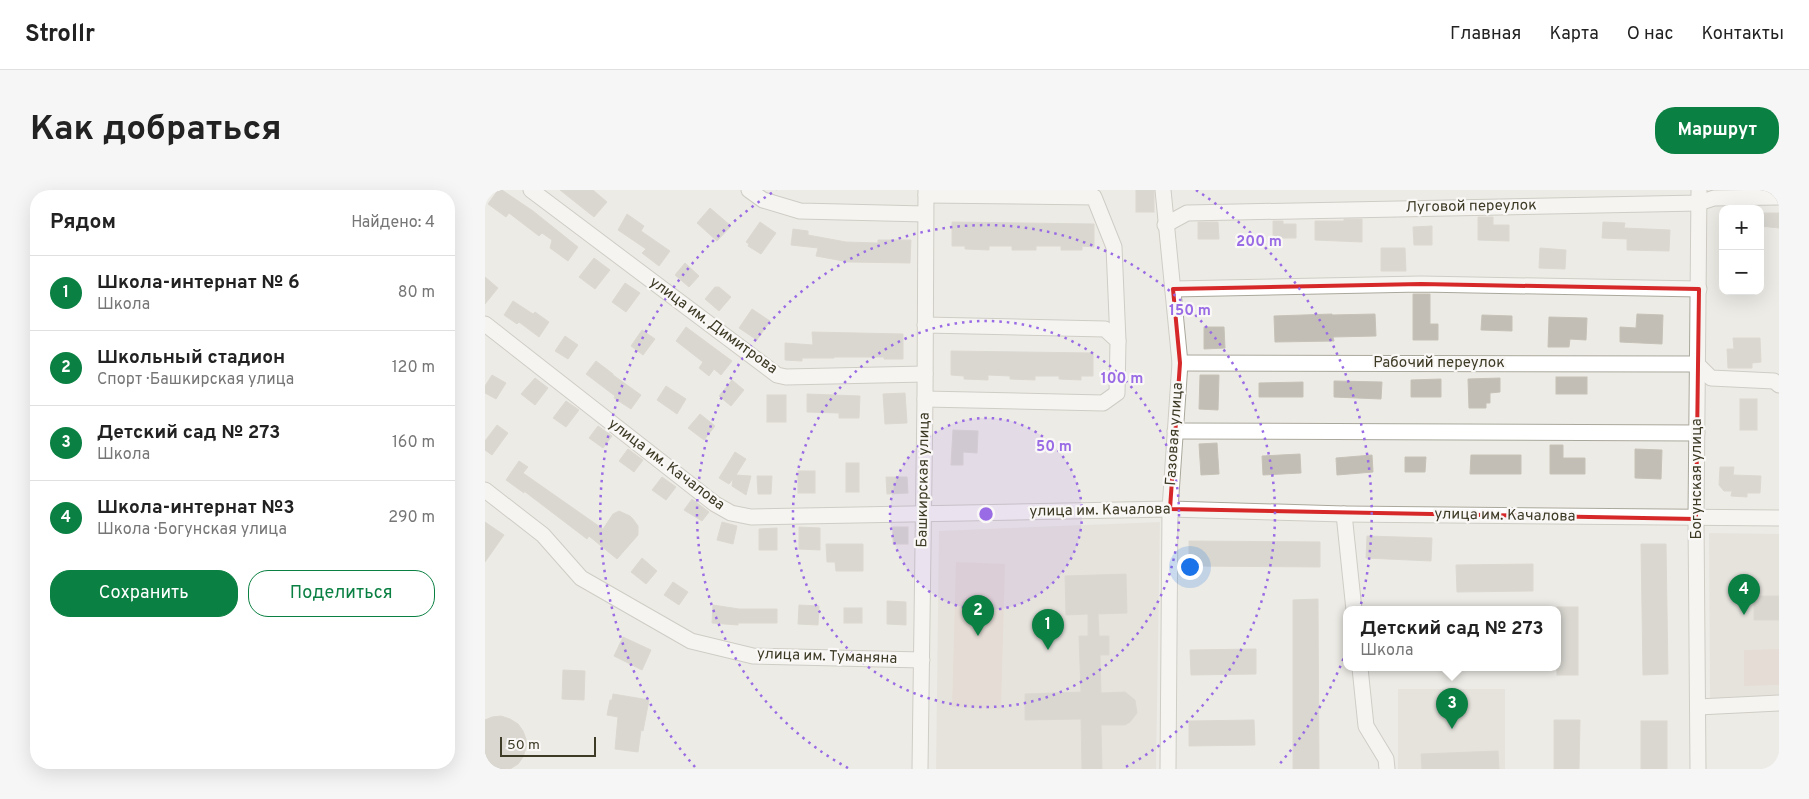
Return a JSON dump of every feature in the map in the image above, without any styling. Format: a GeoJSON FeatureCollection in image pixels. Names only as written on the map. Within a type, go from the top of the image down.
{"type":"FeatureCollection","features":[{"type":"Feature","properties":{"kind":"street","name":"улица им. Димитрова"},"geometry":{"type":"LineString","coordinates":[[531,190],[777,375],[786,377],[925,374]]}},
{"type":"Feature","properties":{"kind":"street"},"geometry":{"type":"LineString","coordinates":[[749,190],[763,200],[800,211],[925,214]]}},
{"type":"Feature","properties":{"kind":"street","name":"Газовая улица"},"geometry":{"type":"LineString","coordinates":[[1163,190],[1180,362],[1170,509],[1168,769]]}},
{"type":"Feature","properties":{"kind":"street","name":"Башкирская улица"},"geometry":{"type":"LineString","coordinates":[[920,769],[925,400],[925,192]]}},
{"type":"Feature","properties":{"kind":"street"},"geometry":{"type":"LineString","coordinates":[[925,192],[1094,197],[1114,247],[1118,341],[1117,392],[1103,403],[925,400]]}},
{"type":"Feature","properties":{"kind":"street","name":"Луговой переулок"},"geometry":{"type":"LineString","coordinates":[[1165,225],[1187,213],[1699,196],[1713,198],[1779,197]]}},
{"type":"Feature","properties":{"kind":"street","name":"Богунская улица"},"geometry":{"type":"LineString","coordinates":[[1698,769],[1696,519],[1699,196]]}},
{"type":"Feature","properties":{"kind":"street"},"geometry":{"type":"LineString","coordinates":[[1173,289],[1421,284],[1699,289]]}},
{"type":"Feature","properties":{"kind":"street","name":"улица им. Качалова"},"geometry":{"type":"LineString","coordinates":[[485,324],[715,504],[731,513],[751,517],[1170,509],[1344,514],[1696,519],[1779,518]]}},
{"type":"Feature","properties":{"kind":"street"},"geometry":{"type":"LineString","coordinates":[[925,326],[1105,329],[1118,341]]}},
{"type":"Feature","properties":{"kind":"street","name":"Рабочий переулок"},"geometry":{"type":"LineString","coordinates":[[1180,362],[1697,364]]}},
{"type":"Feature","properties":{"kind":"street"},"geometry":{"type":"LineString","coordinates":[[1697,364],[1711,378],[1774,381],[1779,385]]}},
{"type":"Feature","properties":{"kind":"street"},"geometry":{"type":"LineString","coordinates":[[1175,431],[1697,433]]}},
{"type":"Feature","properties":{"kind":"street","name":"улица им. Туманяна"},"geometry":{"type":"LineString","coordinates":[[485,490],[543,534],[581,578],[691,641],[753,656],[922,660]]}},
{"type":"Feature","properties":{"kind":"street"},"geometry":{"type":"LineString","coordinates":[[1344,514],[1354,606]]}},
{"type":"Feature","properties":{"kind":"street"},"geometry":{"type":"LineString","coordinates":[[1360,671],[1366,726],[1386,759],[1387,769]]}},
{"type":"Feature","properties":{"kind":"street"},"geometry":{"type":"LineString","coordinates":[[1698,706],[1779,704]]}},
{"type":"Feature","properties":{"kind":"highlighted area"},"geometry":{"type":"Polygon","coordinates":[[[1421,284],[1699,289],[1696,519],[1170,509],[1180,363],[1173,289],[1421,284]]]}},
{"type":"Feature","properties":{"kind":"shaded area"},"geometry":{"type":"Polygon","coordinates":[[[1160,522],[1156,769],[936,769],[939,531],[1160,522]]]}},
{"type":"Feature","properties":{"kind":"shaded area"},"geometry":{"type":"Polygon","coordinates":[[[1709,533],[1779,534],[1779,697],[1710,699],[1709,533]]]}},
{"type":"Feature","properties":{"kind":"shaded area"},"geometry":{"type":"Polygon","coordinates":[[[956,562],[1005,564],[1001,709],[952,707],[956,562]]]}},
{"type":"Feature","properties":{"kind":"shaded area"},"geometry":{"type":"Polygon","coordinates":[[[1779,649],[1779,685],[1744,686],[1744,650],[1779,649]]]}},
{"type":"Feature","properties":{"kind":"shaded area"},"geometry":{"type":"Polygon","coordinates":[[[1398,689],[1505,689],[1505,769],[1398,769],[1398,689]]]}},
{"type":"Feature","properties":{"kind":"building"},"geometry":{"type":"Polygon","coordinates":[[[498,190],[502,190],[533,211],[578,247],[568,261],[550,248],[552,240],[542,233],[539,236],[509,213],[506,217],[488,204],[498,190]]]}},
{"type":"Feature","properties":{"kind":"building"},"geometry":{"type":"Polygon","coordinates":[[[560,190],[593,190],[607,202],[594,217],[560,190]]]}},
{"type":"Feature","properties":{"kind":"building"},"geometry":{"type":"Polygon","coordinates":[[[1136,190],[1154,190],[1154,212],[1136,212],[1136,190]]]}},
{"type":"Feature","properties":{"kind":"building"},"geometry":{"type":"Polygon","coordinates":[[[710,208],[731,226],[717,241],[697,223],[710,208]]]}},
{"type":"Feature","properties":{"kind":"building"},"geometry":{"type":"Polygon","coordinates":[[[1764,213],[1779,213],[1779,228],[1764,226],[1764,213]]]}},
{"type":"Feature","properties":{"kind":"building"},"geometry":{"type":"Polygon","coordinates":[[[627,214],[644,226],[641,231],[670,251],[659,266],[642,253],[646,249],[618,230],[627,214]]]}},
{"type":"Feature","properties":{"kind":"building"},"geometry":{"type":"Polygon","coordinates":[[[1478,217],[1493,217],[1493,225],[1509,225],[1509,241],[1478,240],[1478,217]]]}},
{"type":"Feature","properties":{"kind":"building"},"geometry":{"type":"Polygon","coordinates":[[[1344,219],[1362,219],[1362,242],[1315,240],[1315,221],[1344,221],[1344,219]]]}},
{"type":"Feature","properties":{"kind":"building"},"geometry":{"type":"Polygon","coordinates":[[[1273,221],[1283,221],[1283,224],[1296,224],[1296,238],[1273,238],[1273,221]]]}},
{"type":"Feature","properties":{"kind":"building"},"geometry":{"type":"Polygon","coordinates":[[[760,222],[776,233],[761,254],[748,246],[749,244],[746,242],[760,222]]]}},
{"type":"Feature","properties":{"kind":"building"},"geometry":{"type":"Polygon","coordinates":[[[952,222],[1094,224],[1094,247],[1082,246],[1082,250],[1061,250],[1061,246],[1036,246],[1036,250],[1012,250],[1012,246],[989,246],[989,250],[965,249],[965,246],[952,246],[952,222]]]}},
{"type":"Feature","properties":{"kind":"building"},"geometry":{"type":"Polygon","coordinates":[[[1198,222],[1218,222],[1219,239],[1198,239],[1198,222]]]}},
{"type":"Feature","properties":{"kind":"building"},"geometry":{"type":"Polygon","coordinates":[[[1603,222],[1625,223],[1624,228],[1670,230],[1669,251],[1627,250],[1627,239],[1602,238],[1603,222]]]}},
{"type":"Feature","properties":{"kind":"building"},"geometry":{"type":"Polygon","coordinates":[[[1432,226],[1432,245],[1414,245],[1413,227],[1432,226]]]}},
{"type":"Feature","properties":{"kind":"building"},"geometry":{"type":"Polygon","coordinates":[[[793,229],[808,231],[808,235],[846,242],[878,243],[878,240],[911,240],[910,263],[849,262],[816,256],[818,248],[791,245],[793,229]]]}},
{"type":"Feature","properties":{"kind":"building"},"geometry":{"type":"Polygon","coordinates":[[[1381,248],[1405,248],[1406,271],[1381,271],[1381,248]]]}},
{"type":"Feature","properties":{"kind":"building"},"geometry":{"type":"Polygon","coordinates":[[[1540,248],[1566,250],[1565,269],[1539,268],[1540,248]]]}},
{"type":"Feature","properties":{"kind":"building"},"geometry":{"type":"Polygon","coordinates":[[[594,258],[610,270],[595,289],[579,277],[594,258]]]}},
{"type":"Feature","properties":{"kind":"building"},"geometry":{"type":"Polygon","coordinates":[[[685,263],[699,276],[689,287],[675,275],[685,263]]]}},
{"type":"Feature","properties":{"kind":"building"},"geometry":{"type":"Polygon","coordinates":[[[485,277],[498,288],[485,304],[485,277]]]}},
{"type":"Feature","properties":{"kind":"building"},"geometry":{"type":"Polygon","coordinates":[[[625,283],[640,293],[626,312],[612,302],[625,283]]]}},
{"type":"Feature","properties":{"kind":"building"},"geometry":{"type":"Polygon","coordinates":[[[715,287],[719,287],[731,297],[719,311],[705,299],[715,287]]]}},
{"type":"Feature","properties":{"kind":"building"},"geometry":{"type":"Polygon","coordinates":[[[1413,294],[1430,294],[1430,324],[1438,324],[1438,340],[1413,340],[1413,294]]]}},
{"type":"Feature","properties":{"kind":"building"},"geometry":{"type":"Polygon","coordinates":[[[513,301],[533,314],[535,312],[549,322],[539,337],[519,322],[517,324],[504,315],[513,301]]]}},
{"type":"Feature","properties":{"kind":"building"},"geometry":{"type":"Polygon","coordinates":[[[752,309],[770,321],[757,340],[739,328],[752,309]]]}},
{"type":"Feature","properties":{"kind":"building"},"geometry":{"type":"Polygon","coordinates":[[[1375,314],[1376,336],[1333,337],[1334,341],[1275,342],[1274,316],[1375,314]]]}},
{"type":"Feature","properties":{"kind":"building"},"geometry":{"type":"Polygon","coordinates":[[[1637,314],[1663,315],[1662,344],[1620,342],[1620,327],[1636,328],[1637,314]]]}},
{"type":"Feature","properties":{"kind":"building"},"geometry":{"type":"Polygon","coordinates":[[[1482,315],[1512,316],[1512,331],[1481,330],[1482,315]]]}},
{"type":"Feature","properties":{"kind":"building"},"geometry":{"type":"Polygon","coordinates":[[[1549,317],[1587,318],[1586,340],[1570,339],[1569,347],[1548,347],[1549,317]]]}},
{"type":"Feature","properties":{"kind":"building"},"geometry":{"type":"Polygon","coordinates":[[[686,327],[732,361],[721,375],[714,369],[709,376],[699,368],[703,362],[676,341],[686,327]]]}},
{"type":"Feature","properties":{"kind":"building"},"geometry":{"type":"Polygon","coordinates":[[[1204,327],[1224,327],[1225,348],[1204,349],[1204,327]]]}},
{"type":"Feature","properties":{"kind":"building"},"geometry":{"type":"Polygon","coordinates":[[[642,330],[655,339],[643,355],[631,346],[642,330]]]}},
{"type":"Feature","properties":{"kind":"building"},"geometry":{"type":"Polygon","coordinates":[[[812,332],[903,334],[903,359],[834,357],[802,358],[802,361],[785,360],[785,343],[813,345],[812,332]]]}},
{"type":"Feature","properties":{"kind":"building"},"geometry":{"type":"Polygon","coordinates":[[[565,336],[578,345],[568,359],[555,351],[565,336]]]}},
{"type":"Feature","properties":{"kind":"building"},"geometry":{"type":"Polygon","coordinates":[[[1733,338],[1760,338],[1761,362],[1752,363],[1752,368],[1728,368],[1727,349],[1734,349],[1733,338]]]}},
{"type":"Feature","properties":{"kind":"building"},"geometry":{"type":"Polygon","coordinates":[[[951,351],[1093,353],[1093,376],[1081,376],[1081,380],[1059,379],[1059,376],[1035,376],[1035,380],[1010,379],[1010,376],[988,375],[988,380],[964,379],[964,376],[951,375],[951,351]]]}},
{"type":"Feature","properties":{"kind":"building"},"geometry":{"type":"Polygon","coordinates":[[[596,361],[641,395],[631,409],[614,398],[615,396],[586,374],[596,361]]]}},
{"type":"Feature","properties":{"kind":"building"},"geometry":{"type":"Polygon","coordinates":[[[492,375],[506,383],[496,399],[485,393],[485,386],[492,375]]]}},
{"type":"Feature","properties":{"kind":"building"},"geometry":{"type":"Polygon","coordinates":[[[1200,375],[1219,375],[1218,410],[1199,409],[1200,375]]]}},
{"type":"Feature","properties":{"kind":"building"},"geometry":{"type":"Polygon","coordinates":[[[1556,377],[1587,377],[1587,394],[1556,394],[1556,377]]]}},
{"type":"Feature","properties":{"kind":"building"},"geometry":{"type":"Polygon","coordinates":[[[535,378],[548,388],[535,405],[521,394],[535,378]]]}},
{"type":"Feature","properties":{"kind":"building"},"geometry":{"type":"Polygon","coordinates":[[[1500,378],[1500,392],[1490,393],[1490,403],[1486,403],[1486,408],[1469,408],[1468,379],[1500,378]]]}},
{"type":"Feature","properties":{"kind":"building"},"geometry":{"type":"Polygon","coordinates":[[[1441,379],[1441,397],[1411,397],[1411,380],[1441,379]]]}},
{"type":"Feature","properties":{"kind":"building"},"geometry":{"type":"Polygon","coordinates":[[[732,380],[744,390],[731,406],[719,396],[732,380]]]}},
{"type":"Feature","properties":{"kind":"building"},"geometry":{"type":"Polygon","coordinates":[[[1334,381],[1382,382],[1381,399],[1334,397],[1334,381]]]}},
{"type":"Feature","properties":{"kind":"building"},"geometry":{"type":"Polygon","coordinates":[[[1303,382],[1303,397],[1259,397],[1259,383],[1303,382]]]}},
{"type":"Feature","properties":{"kind":"building"},"geometry":{"type":"Polygon","coordinates":[[[666,386],[686,399],[677,414],[657,400],[666,386]]]}},
{"type":"Feature","properties":{"kind":"building"},"geometry":{"type":"Polygon","coordinates":[[[905,393],[907,423],[885,424],[883,394],[905,393]]]}},
{"type":"Feature","properties":{"kind":"building"},"geometry":{"type":"Polygon","coordinates":[[[807,394],[860,396],[859,418],[839,418],[839,413],[807,412],[807,394]]]}},
{"type":"Feature","properties":{"kind":"building"},"geometry":{"type":"Polygon","coordinates":[[[767,395],[786,395],[786,422],[767,422],[767,395]]]}},
{"type":"Feature","properties":{"kind":"building"},"geometry":{"type":"Polygon","coordinates":[[[1740,399],[1757,399],[1757,430],[1740,430],[1740,399]]]}},
{"type":"Feature","properties":{"kind":"building"},"geometry":{"type":"Polygon","coordinates":[[[566,401],[579,410],[566,427],[553,418],[566,401]]]}},
{"type":"Feature","properties":{"kind":"building"},"geometry":{"type":"Polygon","coordinates":[[[700,414],[715,426],[704,440],[688,428],[700,414]]]}},
{"type":"Feature","properties":{"kind":"building"},"geometry":{"type":"Polygon","coordinates":[[[497,425],[508,433],[492,455],[485,450],[485,441],[497,425]]]}},
{"type":"Feature","properties":{"kind":"building"},"geometry":{"type":"Polygon","coordinates":[[[598,426],[612,436],[603,448],[589,438],[598,426]]]}},
{"type":"Feature","properties":{"kind":"building"},"geometry":{"type":"Polygon","coordinates":[[[953,430],[978,431],[977,453],[963,452],[963,465],[951,465],[953,430]]]}},
{"type":"Feature","properties":{"kind":"building"},"geometry":{"type":"Polygon","coordinates":[[[1217,443],[1219,474],[1201,475],[1199,444],[1217,443]]]}},
{"type":"Feature","properties":{"kind":"building"},"geometry":{"type":"Polygon","coordinates":[[[1550,445],[1563,445],[1563,458],[1585,458],[1585,474],[1550,474],[1550,445]]]}},
{"type":"Feature","properties":{"kind":"building"},"geometry":{"type":"Polygon","coordinates":[[[628,449],[643,460],[634,472],[619,461],[628,449]]]}},
{"type":"Feature","properties":{"kind":"building"},"geometry":{"type":"Polygon","coordinates":[[[1635,449],[1662,450],[1661,479],[1635,478],[1635,449]]]}},
{"type":"Feature","properties":{"kind":"building"},"geometry":{"type":"Polygon","coordinates":[[[735,452],[746,459],[736,475],[751,476],[746,495],[732,486],[733,479],[729,484],[719,478],[735,452]]]}},
{"type":"Feature","properties":{"kind":"building"},"geometry":{"type":"Polygon","coordinates":[[[1300,454],[1301,473],[1263,475],[1262,456],[1300,454]]]}},
{"type":"Feature","properties":{"kind":"building"},"geometry":{"type":"Polygon","coordinates":[[[1372,455],[1373,472],[1337,475],[1336,458],[1372,455]]]}},
{"type":"Feature","properties":{"kind":"building"},"geometry":{"type":"Polygon","coordinates":[[[1471,455],[1521,455],[1521,474],[1470,474],[1471,455]]]}},
{"type":"Feature","properties":{"kind":"building"},"geometry":{"type":"Polygon","coordinates":[[[1405,457],[1426,457],[1425,472],[1405,472],[1405,457]]]}},
{"type":"Feature","properties":{"kind":"building"},"geometry":{"type":"Polygon","coordinates":[[[519,461],[528,467],[523,473],[603,529],[613,514],[619,511],[633,519],[638,526],[638,535],[617,559],[589,536],[587,539],[524,491],[524,493],[506,480],[519,461]]]}},
{"type":"Feature","properties":{"kind":"building"},"geometry":{"type":"Polygon","coordinates":[[[846,463],[859,463],[859,492],[846,492],[846,463]]]}},
{"type":"Feature","properties":{"kind":"building"},"geometry":{"type":"Polygon","coordinates":[[[1720,467],[1734,467],[1733,475],[1761,476],[1760,493],[1747,493],[1747,497],[1731,496],[1732,491],[1724,491],[1719,485],[1720,467]]]}},
{"type":"Feature","properties":{"kind":"building"},"geometry":{"type":"Polygon","coordinates":[[[798,471],[815,471],[815,493],[798,493],[798,471]]]}},
{"type":"Feature","properties":{"kind":"building"},"geometry":{"type":"Polygon","coordinates":[[[757,476],[772,476],[771,494],[758,494],[757,476]]]}},
{"type":"Feature","properties":{"kind":"building"},"geometry":{"type":"Polygon","coordinates":[[[662,477],[676,487],[666,500],[652,490],[662,477]]]}},
{"type":"Feature","properties":{"kind":"building"},"geometry":{"type":"Polygon","coordinates":[[[886,477],[907,477],[908,493],[887,494],[886,477]]]}},
{"type":"Feature","properties":{"kind":"building"},"geometry":{"type":"Polygon","coordinates":[[[692,499],[709,512],[702,521],[684,510],[692,499]]]}},
{"type":"Feature","properties":{"kind":"building"},"geometry":{"type":"Polygon","coordinates":[[[485,522],[504,535],[485,562],[485,522]]]}},
{"type":"Feature","properties":{"kind":"building"},"geometry":{"type":"Polygon","coordinates":[[[722,522],[737,526],[733,544],[717,540],[722,522]]]}},
{"type":"Feature","properties":{"kind":"building"},"geometry":{"type":"Polygon","coordinates":[[[799,527],[820,528],[820,550],[799,549],[799,527]]]}},
{"type":"Feature","properties":{"kind":"building"},"geometry":{"type":"Polygon","coordinates":[[[893,527],[908,527],[908,544],[893,544],[893,527]]]}},
{"type":"Feature","properties":{"kind":"building"},"geometry":{"type":"Polygon","coordinates":[[[777,528],[777,550],[759,550],[759,529],[777,528]]]}},
{"type":"Feature","properties":{"kind":"building"},"geometry":{"type":"Polygon","coordinates":[[[1367,536],[1432,538],[1431,561],[1366,558],[1367,536]]]}},
{"type":"Feature","properties":{"kind":"building"},"geometry":{"type":"Polygon","coordinates":[[[1189,541],[1320,542],[1320,567],[1189,566],[1189,541]]]}},
{"type":"Feature","properties":{"kind":"building"},"geometry":{"type":"Polygon","coordinates":[[[826,544],[863,544],[863,571],[836,571],[835,562],[827,562],[826,544]]]}},
{"type":"Feature","properties":{"kind":"building"},"geometry":{"type":"Polygon","coordinates":[[[1641,544],[1666,544],[1668,674],[1643,675],[1641,544]]]}},
{"type":"Feature","properties":{"kind":"building"},"geometry":{"type":"Polygon","coordinates":[[[642,558],[657,571],[646,584],[631,572],[642,558]]]}},
{"type":"Feature","properties":{"kind":"building"},"geometry":{"type":"Polygon","coordinates":[[[1533,564],[1533,591],[1457,592],[1456,565],[1533,564]]]}},
{"type":"Feature","properties":{"kind":"building"},"geometry":{"type":"Polygon","coordinates":[[[1126,574],[1127,613],[1098,614],[1099,636],[1109,636],[1109,655],[1100,655],[1101,693],[1125,692],[1135,700],[1137,713],[1125,725],[1101,725],[1102,769],[1082,769],[1081,719],[1025,720],[1025,694],[1081,692],[1079,636],[1088,636],[1088,614],[1066,615],[1065,576],[1126,574]]]}},
{"type":"Feature","properties":{"kind":"building"},"geometry":{"type":"Polygon","coordinates":[[[673,582],[688,592],[679,605],[664,595],[673,582]]]}},
{"type":"Feature","properties":{"kind":"building"},"geometry":{"type":"Polygon","coordinates":[[[1754,596],[1779,596],[1779,620],[1754,620],[1754,596]]]}},
{"type":"Feature","properties":{"kind":"building"},"geometry":{"type":"Polygon","coordinates":[[[1318,599],[1319,769],[1293,769],[1293,600],[1318,599]]]}},
{"type":"Feature","properties":{"kind":"building"},"geometry":{"type":"Polygon","coordinates":[[[887,601],[906,602],[906,625],[887,624],[887,601]]]}},
{"type":"Feature","properties":{"kind":"building"},"geometry":{"type":"Polygon","coordinates":[[[713,605],[739,609],[777,609],[777,623],[738,623],[738,625],[712,623],[713,605]]]}},
{"type":"Feature","properties":{"kind":"building"},"geometry":{"type":"Polygon","coordinates":[[[799,605],[819,606],[818,625],[798,624],[799,605]]]}},
{"type":"Feature","properties":{"kind":"building"},"geometry":{"type":"Polygon","coordinates":[[[1561,607],[1578,607],[1578,675],[1557,675],[1557,671],[1561,671],[1561,607]]]}},
{"type":"Feature","properties":{"kind":"building"},"geometry":{"type":"Polygon","coordinates":[[[844,608],[862,608],[862,623],[844,623],[844,608]]]}},
{"type":"Feature","properties":{"kind":"building"},"geometry":{"type":"Polygon","coordinates":[[[623,637],[651,650],[642,670],[614,656],[623,637]]]}},
{"type":"Feature","properties":{"kind":"building"},"geometry":{"type":"Polygon","coordinates":[[[1256,649],[1256,674],[1191,675],[1190,650],[1256,649]]]}},
{"type":"Feature","properties":{"kind":"building"},"geometry":{"type":"Polygon","coordinates":[[[563,670],[585,671],[584,700],[562,699],[563,670]]]}},
{"type":"Feature","properties":{"kind":"building"},"geometry":{"type":"Polygon","coordinates":[[[613,694],[649,700],[643,731],[641,730],[638,752],[615,749],[618,717],[607,715],[613,694]]]}},
{"type":"Feature","properties":{"kind":"building"},"geometry":{"type":"Polygon","coordinates":[[[501,716],[518,724],[526,739],[526,748],[518,764],[510,769],[485,769],[485,720],[501,716]]]}},
{"type":"Feature","properties":{"kind":"building"},"geometry":{"type":"Polygon","coordinates":[[[1254,720],[1255,745],[1189,746],[1189,721],[1254,720]]]}},
{"type":"Feature","properties":{"kind":"building"},"geometry":{"type":"Polygon","coordinates":[[[1554,720],[1580,720],[1579,769],[1554,769],[1554,720]]]}},
{"type":"Feature","properties":{"kind":"building"},"geometry":{"type":"Polygon","coordinates":[[[1641,721],[1667,721],[1667,769],[1641,769],[1641,721]]]}},
{"type":"Feature","properties":{"kind":"building"},"geometry":{"type":"Polygon","coordinates":[[[1498,751],[1499,769],[1422,769],[1421,754],[1498,751]]]}},
{"type":"Feature","properties":{"kind":"place","name":"Школа-интернат №3"},"geometry":{"type":"Point","coordinates":[1744,615]}},
{"type":"Feature","properties":{"kind":"place","name":"Школьный стадион"},"geometry":{"type":"Point","coordinates":[978,636]}},
{"type":"Feature","properties":{"kind":"place","name":"Школа-интернат № 6"},"geometry":{"type":"Point","coordinates":[1048,650]}},
{"type":"Feature","properties":{"kind":"place","name":"Детский сад № 273"},"geometry":{"type":"Point","coordinates":[1452,729]}}]}
